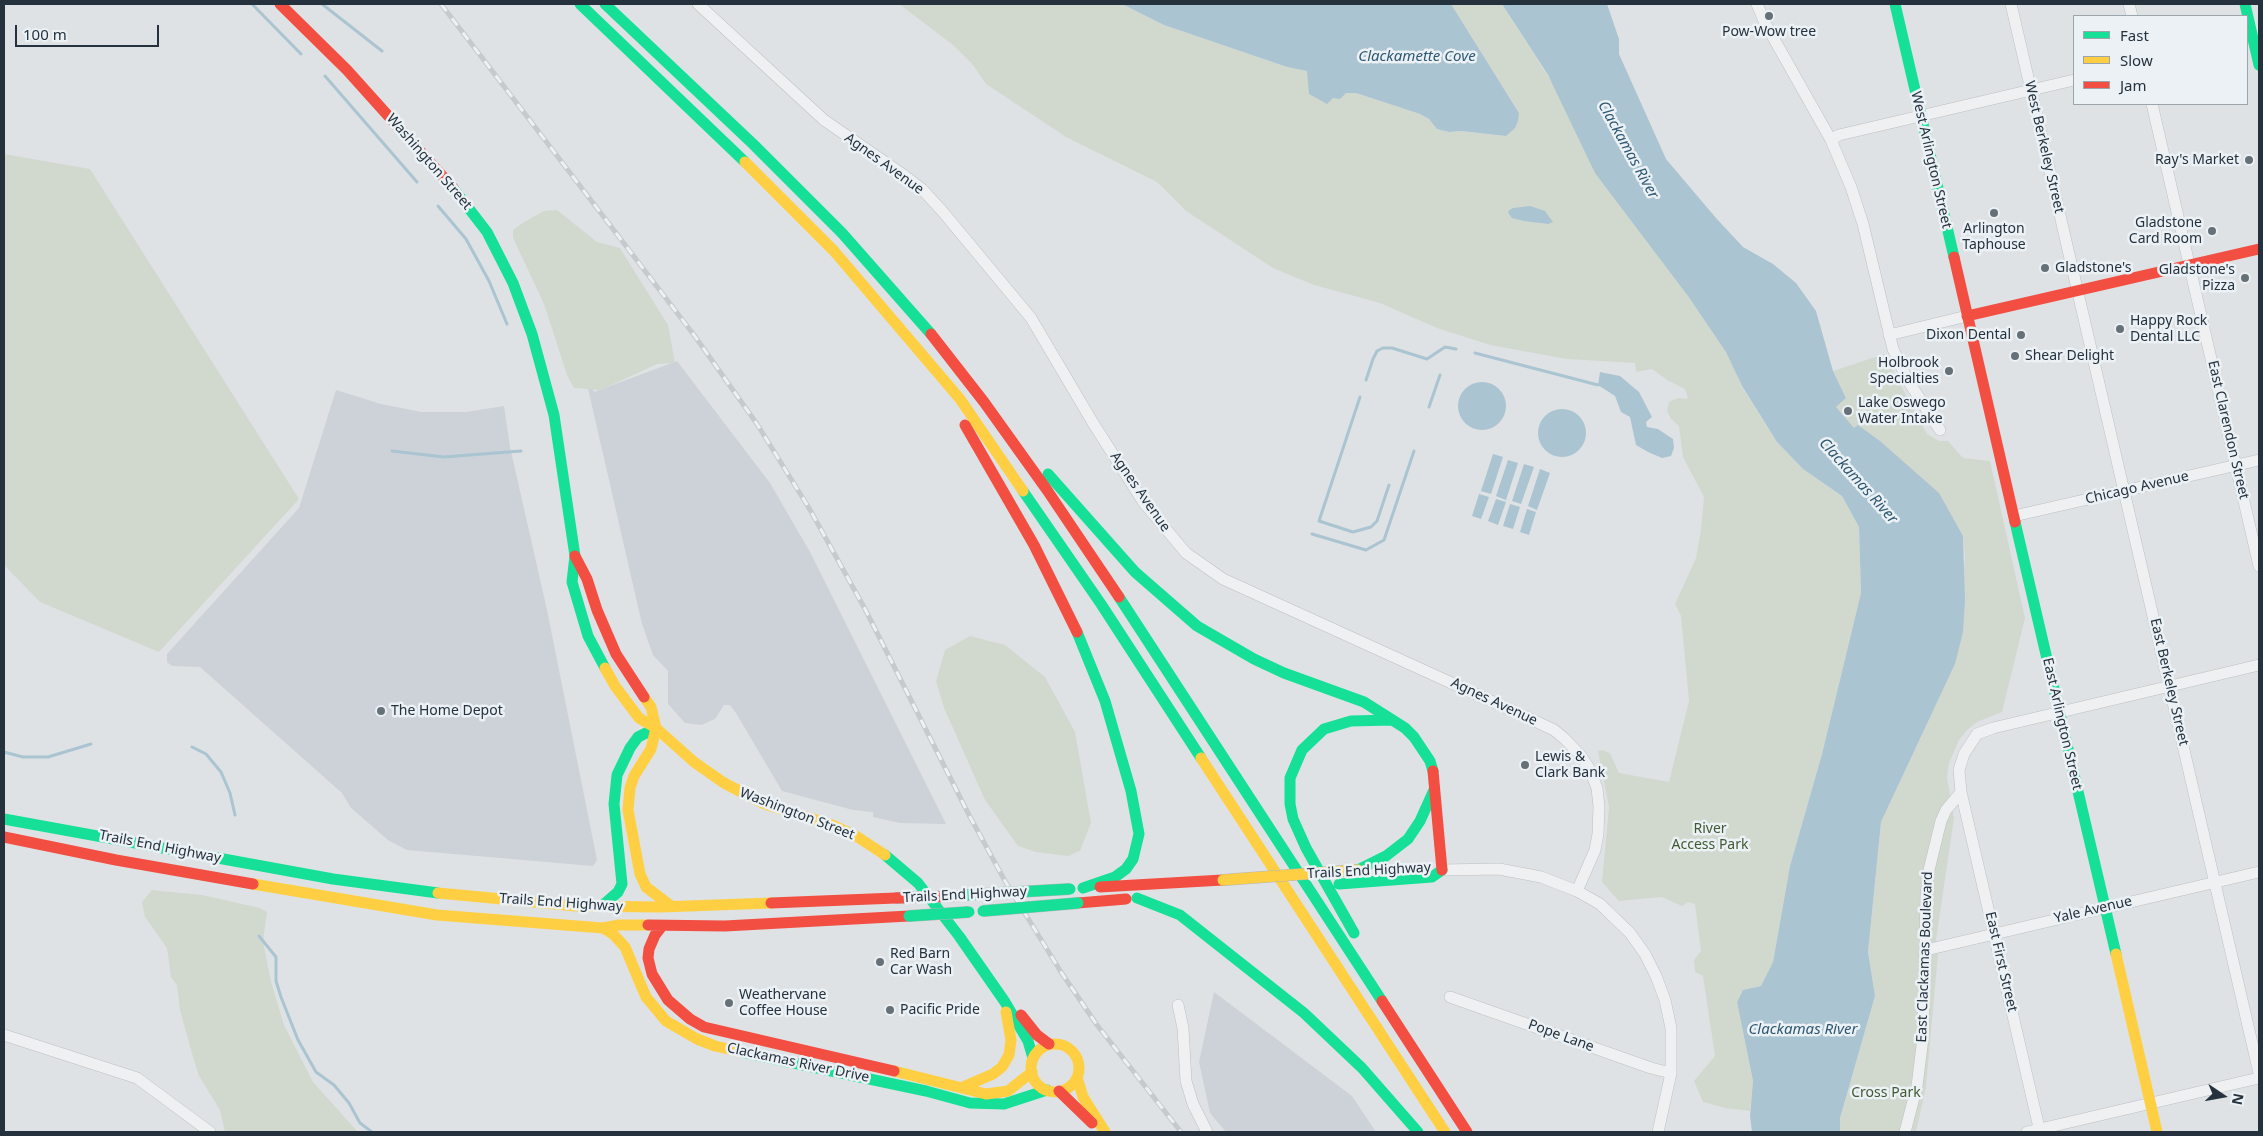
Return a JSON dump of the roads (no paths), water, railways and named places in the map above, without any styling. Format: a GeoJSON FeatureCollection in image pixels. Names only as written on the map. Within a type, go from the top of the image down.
{"type":"FeatureCollection","features":[{"type":"Feature","properties":{"kind":"main road","name":"Washington Street"},"geometry":{"type":"LineString","coordinates":[[280,4],[347,70],[439,170],[487,232],[513,283],[532,334],[550,400],[575,556],[572,582],[588,636],[615,686],[640,718],[656,728],[694,762],[740,792],[788,812],[832,825],[856,836],[882,853],[918,883],[959,936],[1004,1002],[1028,1041],[1033,1058]]}},
{"type":"Feature","properties":{"kind":"main road"},"geometry":{"type":"LineString","coordinates":[[580,4],[718,134],[828,244],[960,399],[1101,604],[1445,1132]]}},
{"type":"Feature","properties":{"kind":"main road"},"geometry":{"type":"LineString","coordinates":[[605,4],[754,144],[842,233],[932,335],[984,402],[1047,490],[1167,669],[1467,1132]]}},
{"type":"Feature","properties":{"kind":"main road","name":"West Arlington Street"},"geometry":{"type":"LineString","coordinates":[[1895,4],[1968,316]]}},
{"type":"Feature","properties":{"kind":"main road"},"geometry":{"type":"LineString","coordinates":[[2248,17],[2259,65]]}},
{"type":"Feature","properties":{"kind":"main road"},"geometry":{"type":"LineString","coordinates":[[1968,316],[2259,249]]}},
{"type":"Feature","properties":{"kind":"main road","name":"East Arlington Street"},"geometry":{"type":"LineString","coordinates":[[1968,316],[2157,1132]]}},
{"type":"Feature","properties":{"kind":"main road"},"geometry":{"type":"LineString","coordinates":[[960,399],[966,430],[1034,545],[1088,655],[1105,701],[1131,790],[1139,834],[1133,858],[1126,869],[1115,877],[1083,888]]}},
{"type":"Feature","properties":{"kind":"main road"},"geometry":{"type":"LineString","coordinates":[[984,402],[1135,572],[1179,612],[1213,637],[1254,659],[1284,673],[1364,702],[1405,728],[1424,750],[1432,769],[1442,870]]}},
{"type":"Feature","properties":{"kind":"main road","name":"Washington Street"},"geometry":{"type":"LineString","coordinates":[[575,556],[588,579],[606,634],[626,673],[651,707],[656,728]]}},
{"type":"Feature","properties":{"kind":"main road"},"geometry":{"type":"LineString","coordinates":[[1384,1002],[1360,946],[1306,848],[1293,819],[1289,797],[1290,778],[1296,758],[1324,729],[1351,720],[1392,720]]}},
{"type":"Feature","properties":{"kind":"main road"},"geometry":{"type":"LineString","coordinates":[[656,728],[651,749],[634,776],[630,788],[628,810],[640,874],[646,887],[671,906]]}},
{"type":"Feature","properties":{"kind":"main road"},"geometry":{"type":"LineString","coordinates":[[602,906],[618,892],[622,884],[614,804],[614,785],[617,775],[630,748],[638,737],[656,728]]}},
{"type":"Feature","properties":{"kind":"main road"},"geometry":{"type":"LineString","coordinates":[[1358,870],[1386,856],[1408,839],[1420,821],[1435,788]]}},
{"type":"Feature","properties":{"kind":"main road","name":"Trails End Highway"},"geometry":{"type":"LineString","coordinates":[[4,819],[263,867],[386,887],[523,902],[602,906],[661,908],[671,906],[896,898],[1434,866],[1442,870],[1432,877],[1270,889]]}},
{"type":"Feature","properties":{"kind":"main road","name":"Trails End Highway"},"geometry":{"type":"LineString","coordinates":[[4,837],[116,860],[428,914],[603,928],[618,926],[735,925],[909,916],[1165,897]]}},
{"type":"Feature","properties":{"kind":"main road"},"geometry":{"type":"LineString","coordinates":[[1137,898],[1176,912],[1304,1013],[1362,1068],[1418,1132]]}},
{"type":"Feature","properties":{"kind":"main road","name":"Clackamas River Drive"},"geometry":{"type":"LineString","coordinates":[[662,926],[655,935],[649,949],[648,958],[652,974],[668,1000],[690,1020],[704,1027],[986,1094],[1008,1091],[1032,1072]]}},
{"type":"Feature","properties":{"kind":"main road","name":"Clackamas River Drive"},"geometry":{"type":"LineString","coordinates":[[603,928],[613,934],[625,947],[646,997],[666,1021],[697,1039],[715,1046],[926,1091],[970,1103],[1004,1104],[1070,1087],[1077,1077]]}},
{"type":"Feature","properties":{"kind":"main road","name":"Washington Street"},"geometry":{"type":"LineString","coordinates":[[1004,1002],[1017,1011],[1037,1034],[1049,1044]]}},
{"type":"Feature","properties":{"kind":"main road"},"geometry":{"type":"LineString","coordinates":[[963,1087],[993,1074],[1002,1067],[1009,1055],[1011,1040],[1004,1002]]}},
{"type":"Feature","properties":{"kind":"main road"},"geometry":{"type":"LineString","coordinates":[[1049,1044],[1064,1045],[1071,1049],[1078,1062],[1077,1077],[1083,1097],[1103,1132],[1053,1091],[1037,1083],[1032,1072],[1033,1058],[1042,1047],[1049,1044]]}},
{"type":"Feature","properties":{"kind":"street","name":"Agnes Avenue"},"geometry":{"type":"LineString","coordinates":[[698,4],[824,120],[922,189],[943,212],[1031,318],[1093,423],[1144,503],[1186,553],[1223,579],[1554,730],[1570,744],[1581,756],[1593,777],[1599,807],[1598,834],[1595,850],[1577,890]]}},
{"type":"Feature","properties":{"kind":"street"},"geometry":{"type":"LineString","coordinates":[[1757,4],[1764,22],[1830,140],[1851,187],[1863,224],[1889,335],[1902,371],[1940,430]]}},
{"type":"Feature","properties":{"kind":"street","name":"West Berkeley Street"},"geometry":{"type":"LineString","coordinates":[[2011,4],[2078,290]]}},
{"type":"Feature","properties":{"kind":"street"},"geometry":{"type":"LineString","coordinates":[[1830,140],[1839,135],[2073,80]]}},
{"type":"Feature","properties":{"kind":"street","name":"East Clarendon Street"},"geometry":{"type":"LineString","coordinates":[[2152,105],[2259,566]]}},
{"type":"Feature","properties":{"kind":"street","name":"East Berkeley Street"},"geometry":{"type":"LineString","coordinates":[[2078,290],[2259,1073]]}},
{"type":"Feature","properties":{"kind":"street"},"geometry":{"type":"LineString","coordinates":[[1889,335],[1968,316]]}},
{"type":"Feature","properties":{"kind":"street","name":"Chicago Avenue"},"geometry":{"type":"LineString","coordinates":[[2014,516],[2259,460]]}},
{"type":"Feature","properties":{"kind":"street"},"geometry":{"type":"LineString","coordinates":[[1962,792],[1959,776],[1960,763],[1970,742],[1977,734],[1993,728],[2259,665]]}},
{"type":"Feature","properties":{"kind":"street","name":"East First Street"},"geometry":{"type":"LineString","coordinates":[[1962,792],[2040,1131]]}},
{"type":"Feature","properties":{"kind":"street","name":"East Clackamas Boulevard"},"geometry":{"type":"LineString","coordinates":[[1905,1132],[1917,1086],[1921,1059],[1927,884],[1934,845],[1944,815],[1962,792]]}},
{"type":"Feature","properties":{"kind":"street"},"geometry":{"type":"LineString","coordinates":[[1442,870],[1484,868],[1541,876],[1577,890],[1600,904],[1622,924],[1645,954],[1661,988],[1669,1014],[1672,1041],[1671,1073],[1658,1132]]}},
{"type":"Feature","properties":{"kind":"street","name":"Yale Avenue"},"geometry":{"type":"LineString","coordinates":[[1926,950],[2259,872]]}},
{"type":"Feature","properties":{"kind":"street","name":"Pope Lane"},"geometry":{"type":"LineString","coordinates":[[1450,996],[1652,1068],[1671,1073]]}},
{"type":"Feature","properties":{"kind":"street"},"geometry":{"type":"LineString","coordinates":[[1178,1005],[1183,1028],[1186,1081],[1193,1104],[1207,1132]]}},
{"type":"Feature","properties":{"kind":"street"},"geometry":{"type":"LineString","coordinates":[[4,1035],[137,1078],[210,1132]]}},
{"type":"Feature","properties":{"kind":"street"},"geometry":{"type":"LineString","coordinates":[[2027,1132],[2040,1131],[2259,1078]]}},
{"type":"Feature","properties":{"kind":"water","name":"Clackamette Cove"},"geometry":{"type":"Polygon","coordinates":[[[1122,4],[1451,4],[1519,113],[1518,121],[1515,128],[1506,136],[1461,131],[1449,132],[1437,129],[1429,119],[1420,114],[1356,93],[1346,93],[1340,99],[1333,98],[1327,104],[1309,94],[1307,71],[1287,67],[1164,25],[1122,4]]]}},
{"type":"Feature","properties":{"kind":"water","name":"Clackamas River"},"geometry":{"type":"Polygon","coordinates":[[[1502,4],[1607,4],[1619,39],[1619,54],[1666,159],[1743,247],[1773,264],[1796,283],[1816,311],[1833,371],[1846,398],[1836,407],[1854,428],[1858,425],[1880,441],[1939,493],[1963,536],[1965,600],[1963,632],[1955,664],[1881,822],[1868,952],[1875,996],[1840,1118],[1840,1132],[1752,1132],[1750,1116],[1753,1081],[1737,1002],[1743,990],[1761,986],[1773,962],[1790,866],[1822,754],[1861,593],[1859,527],[1842,496],[1803,469],[1777,442],[1742,386],[1726,352],[1688,296],[1595,173],[1548,75],[1502,4]]]}},
{"type":"Feature","properties":{"kind":"water"},"geometry":{"type":"Polygon","coordinates":[[[1530,206],[1545,211],[1553,222],[1548,224],[1524,221],[1512,218],[1508,211],[1513,208],[1530,206]]]}},
{"type":"Feature","properties":{"kind":"water"},"geometry":{"type":"Polygon","coordinates":[[[1600,372],[1620,376],[1639,392],[1652,417],[1646,422],[1647,427],[1658,429],[1673,439],[1674,448],[1671,456],[1662,458],[1636,445],[1630,417],[1621,412],[1615,396],[1598,385],[1600,372]]]}},
{"type":"Feature","properties":{"kind":"water"},"geometry":{"type":"Polygon","coordinates":[[[1477,382],[1487,382],[1496,386],[1502,392],[1505,397],[1505,415],[1496,426],[1487,430],[1477,430],[1468,426],[1462,420],[1458,411],[1458,401],[1462,392],[1468,386],[1477,382]]]}},
{"type":"Feature","properties":{"kind":"water"},"geometry":{"type":"Polygon","coordinates":[[[1557,409],[1567,409],[1576,413],[1582,419],[1586,433],[1582,447],[1576,453],[1567,457],[1557,457],[1548,453],[1542,447],[1538,438],[1538,428],[1542,419],[1548,413],[1557,409]]]}},
{"type":"Feature","properties":{"kind":"water"},"geometry":{"type":"Polygon","coordinates":[[[1493,454],[1503,457],[1491,494],[1481,491],[1493,454]]]}},
{"type":"Feature","properties":{"kind":"water"},"geometry":{"type":"Polygon","coordinates":[[[1508,460],[1518,463],[1506,500],[1496,496],[1508,460]]]}},
{"type":"Feature","properties":{"kind":"water"},"geometry":{"type":"Polygon","coordinates":[[[1524,464],[1534,467],[1521,504],[1512,501],[1524,464]]]}},
{"type":"Feature","properties":{"kind":"water"},"geometry":{"type":"Polygon","coordinates":[[[1540,469],[1550,473],[1537,510],[1528,506],[1540,469]]]}},
{"type":"Feature","properties":{"kind":"water"},"geometry":{"type":"Polygon","coordinates":[[[1479,494],[1489,497],[1481,519],[1472,516],[1479,494]]]}},
{"type":"Feature","properties":{"kind":"water"},"geometry":{"type":"Polygon","coordinates":[[[1496,499],[1506,502],[1498,525],[1488,521],[1496,499]]]}},
{"type":"Feature","properties":{"kind":"water"},"geometry":{"type":"Polygon","coordinates":[[[1510,504],[1520,507],[1513,529],[1503,526],[1510,504]]]}},
{"type":"Feature","properties":{"kind":"water"},"geometry":{"type":"Polygon","coordinates":[[[1527,509],[1536,512],[1529,535],[1520,532],[1527,509]]]}},
{"type":"Feature","properties":{"kind":"waterway"},"geometry":{"type":"LineString","coordinates":[[252,4],[301,54]]}},
{"type":"Feature","properties":{"kind":"waterway"},"geometry":{"type":"LineString","coordinates":[[322,4],[382,51]]}},
{"type":"Feature","properties":{"kind":"waterway"},"geometry":{"type":"LineString","coordinates":[[325,76],[417,182]]}},
{"type":"Feature","properties":{"kind":"waterway"},"geometry":{"type":"LineString","coordinates":[[438,206],[466,239],[489,281],[507,324]]}},
{"type":"Feature","properties":{"kind":"waterway"},"geometry":{"type":"LineString","coordinates":[[1366,380],[1377,351],[1383,348],[1392,348],[1427,359],[1445,347],[1456,349]]}},
{"type":"Feature","properties":{"kind":"waterway"},"geometry":{"type":"LineString","coordinates":[[1475,353],[1598,385]]}},
{"type":"Feature","properties":{"kind":"waterway"},"geometry":{"type":"LineString","coordinates":[[1429,407],[1440,375]]}},
{"type":"Feature","properties":{"kind":"waterway"},"geometry":{"type":"LineString","coordinates":[[1360,397],[1319,521],[1353,532],[1371,527],[1377,521],[1389,485]]}},
{"type":"Feature","properties":{"kind":"waterway"},"geometry":{"type":"LineString","coordinates":[[392,451],[444,457],[521,451]]}},
{"type":"Feature","properties":{"kind":"waterway"},"geometry":{"type":"LineString","coordinates":[[1312,534],[1366,550],[1384,540],[1414,451]]}},
{"type":"Feature","properties":{"kind":"waterway"},"geometry":{"type":"LineString","coordinates":[[4,752],[23,757],[48,757],[91,744]]}},
{"type":"Feature","properties":{"kind":"waterway"},"geometry":{"type":"LineString","coordinates":[[192,747],[206,754],[221,772],[230,793],[235,815]]}},
{"type":"Feature","properties":{"kind":"waterway"},"geometry":{"type":"LineString","coordinates":[[259,936],[276,957],[276,981],[281,997],[298,1040],[316,1072],[334,1085],[349,1103],[360,1123],[372,1132]]}},
{"type":"Feature","properties":{"kind":"railway"},"geometry":{"type":"LineString","coordinates":[[441,4],[694,335],[757,424],[809,508],[865,609],[969,815],[1005,881],[1061,972],[1097,1025],[1181,1132]]}},
{"type":"Feature","properties":{"kind":"place","name":"Pow-Wow tree"},"geometry":{"type":"Point","coordinates":[1769,16]}},
{"type":"Feature","properties":{"kind":"place","name":"Ray's Market"},"geometry":{"type":"Point","coordinates":[2249,160]}},
{"type":"Feature","properties":{"kind":"place","name":"Arlington Taphouse"},"geometry":{"type":"Point","coordinates":[1994,213]}},
{"type":"Feature","properties":{"kind":"place","name":"Gladstone Card Room"},"geometry":{"type":"Point","coordinates":[2212,231]}},
{"type":"Feature","properties":{"kind":"place","name":"Gladstone's"},"geometry":{"type":"Point","coordinates":[2045,268]}},
{"type":"Feature","properties":{"kind":"place","name":"Gladstone's Pizza"},"geometry":{"type":"Point","coordinates":[2245,278]}},
{"type":"Feature","properties":{"kind":"place","name":"Happy Rock Dental LLC"},"geometry":{"type":"Point","coordinates":[2120,329]}},
{"type":"Feature","properties":{"kind":"place","name":"Dixon Dental"},"geometry":{"type":"Point","coordinates":[2021,335]}},
{"type":"Feature","properties":{"kind":"place","name":"Shear Delight"},"geometry":{"type":"Point","coordinates":[2015,356]}},
{"type":"Feature","properties":{"kind":"place","name":"Holbrook Specialties"},"geometry":{"type":"Point","coordinates":[1949,371]}},
{"type":"Feature","properties":{"kind":"place","name":"Lake Oswego Water Intake"},"geometry":{"type":"Point","coordinates":[1848,411]}},
{"type":"Feature","properties":{"kind":"place","name":"The Home Depot"},"geometry":{"type":"Point","coordinates":[381,711]}},
{"type":"Feature","properties":{"kind":"place","name":"Lewis & Clark Bank"},"geometry":{"type":"Point","coordinates":[1525,765]}},
{"type":"Feature","properties":{"kind":"place","name":"Red Barn Car Wash"},"geometry":{"type":"Point","coordinates":[880,962]}},
{"type":"Feature","properties":{"kind":"place","name":"Weathervane Coffee House"},"geometry":{"type":"Point","coordinates":[729,1003]}},
{"type":"Feature","properties":{"kind":"place","name":"Pacific Pride"},"geometry":{"type":"Point","coordinates":[890,1010]}},
{"type":"Feature","properties":{"kind":"park label","name":"River Access Park"},"geometry":{"type":"Point","coordinates":[1710,838]}},
{"type":"Feature","properties":{"kind":"park label","name":"Cross Park"},"geometry":{"type":"Point","coordinates":[1886,1093]}}]}
